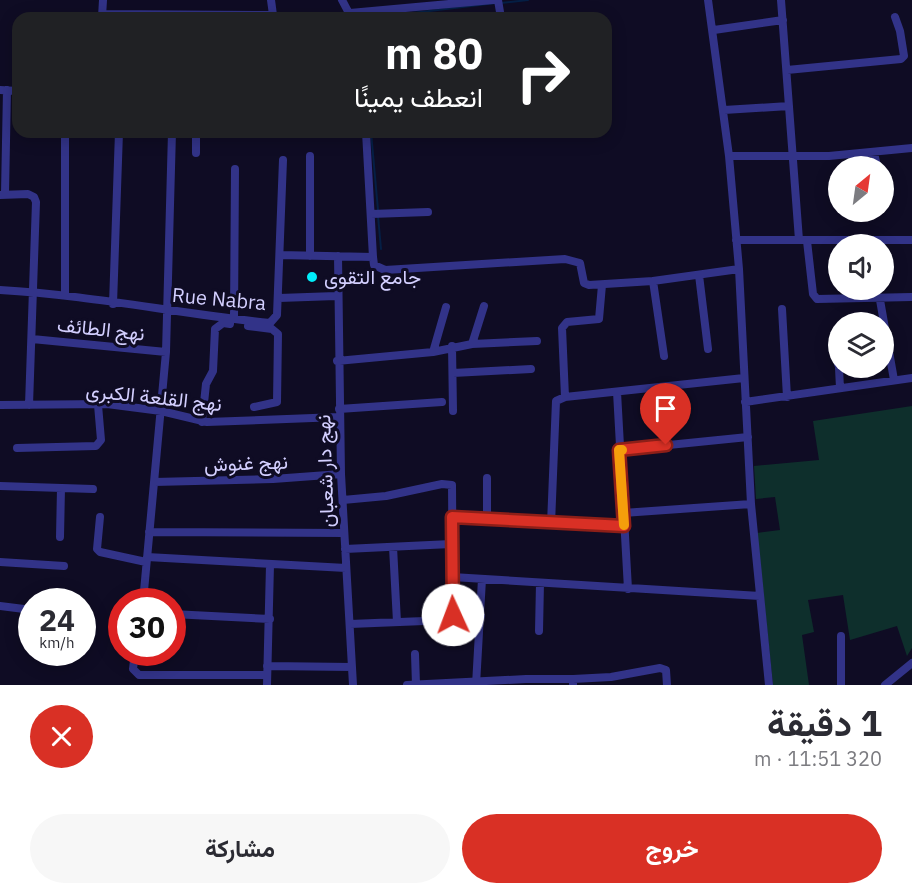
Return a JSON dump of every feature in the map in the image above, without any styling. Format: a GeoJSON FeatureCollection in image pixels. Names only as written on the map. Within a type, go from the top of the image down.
{"type":"FeatureCollection","features":[{"type":"Feature","properties":{"kind":"street"},"geometry":{"type":"LineString","coordinates":[[386,12],[493,0]]}},
{"type":"Feature","properties":{"kind":"street"},"geometry":{"type":"LineString","coordinates":[[708,0],[724,110],[740,269],[751,504],[769,685]]}},
{"type":"Feature","properties":{"kind":"street"},"geometry":{"type":"LineString","coordinates":[[781,0],[792,156],[803,240],[814,297],[828,298]]}},
{"type":"Feature","properties":{"kind":"street"},"geometry":{"type":"LineString","coordinates":[[787,70],[901,59],[904,56],[895,17]]}},
{"type":"Feature","properties":{"kind":"street"},"geometry":{"type":"LineString","coordinates":[[714,30],[783,21]]}},
{"type":"Feature","properties":{"kind":"street"},"geometry":{"type":"LineString","coordinates":[[4,90],[2,194],[28,194],[34,197],[36,202],[29,405]]}},
{"type":"Feature","properties":{"kind":"street"},"geometry":{"type":"LineString","coordinates":[[724,110],[789,106]]}},
{"type":"Feature","properties":{"kind":"street"},"geometry":{"type":"LineString","coordinates":[[65,138],[65,295]]}},
{"type":"Feature","properties":{"kind":"street"},"geometry":{"type":"LineString","coordinates":[[113,304],[119,138]]}},
{"type":"Feature","properties":{"kind":"street"},"geometry":{"type":"LineString","coordinates":[[144,588],[166,352],[172,138]]}},
{"type":"Feature","properties":{"kind":"street"},"geometry":{"type":"LineString","coordinates":[[196,138],[196,153]]}},
{"type":"Feature","properties":{"kind":"street"},"geometry":{"type":"LineString","coordinates":[[366,138],[374,265],[384,270],[576,260],[582,268],[584,283],[602,285],[740,269]]}},
{"type":"Feature","properties":{"kind":"street"},"geometry":{"type":"LineString","coordinates":[[729,156],[874,153],[912,148]]}},
{"type":"Feature","properties":{"kind":"street"},"geometry":{"type":"LineString","coordinates":[[310,156],[310,256]]}},
{"type":"Feature","properties":{"kind":"street","name":"Rue Nabra"},"geometry":{"type":"LineString","coordinates":[[0,290],[65,295],[113,304],[270,323],[277,315],[279,298],[283,160]]}},
{"type":"Feature","properties":{"kind":"street"},"geometry":{"type":"LineString","coordinates":[[234,320],[235,169]]}},
{"type":"Feature","properties":{"kind":"street"},"geometry":{"type":"LineString","coordinates":[[370,214],[428,212]]}},
{"type":"Feature","properties":{"kind":"street"},"geometry":{"type":"LineString","coordinates":[[736,240],[912,240]]}},
{"type":"Feature","properties":{"kind":"street"},"geometry":{"type":"LineString","coordinates":[[280,255],[373,257]]}},
{"type":"Feature","properties":{"kind":"street","name":"نهج دار شعبان"},"geometry":{"type":"LineString","coordinates":[[338,256],[337,361],[353,685]]}},
{"type":"Feature","properties":{"kind":"street"},"geometry":{"type":"LineString","coordinates":[[699,275],[708,349]]}},
{"type":"Feature","properties":{"kind":"street"},"geometry":{"type":"LineString","coordinates":[[653,280],[664,356]]}},
{"type":"Feature","properties":{"kind":"street"},"geometry":{"type":"LineString","coordinates":[[565,397],[562,328],[567,322],[599,319],[602,285]]}},
{"type":"Feature","properties":{"kind":"street"},"geometry":{"type":"LineString","coordinates":[[279,298],[336,296]]}},
{"type":"Feature","properties":{"kind":"street"},"geometry":{"type":"LineString","coordinates":[[894,299],[912,297]]}},
{"type":"Feature","properties":{"kind":"street"},"geometry":{"type":"LineString","coordinates":[[880,300],[894,380]]}},
{"type":"Feature","properties":{"kind":"street"},"geometry":{"type":"LineString","coordinates":[[472,344],[484,306]]}},
{"type":"Feature","properties":{"kind":"street"},"geometry":{"type":"LineString","coordinates":[[433,351],[446,307]]}},
{"type":"Feature","properties":{"kind":"street"},"geometry":{"type":"LineString","coordinates":[[782,309],[788,397]]}},
{"type":"Feature","properties":{"kind":"street"},"geometry":{"type":"LineString","coordinates":[[202,422],[206,384],[213,371],[215,329],[222,323],[272,329],[278,334],[277,402],[254,407]]}},
{"type":"Feature","properties":{"kind":"street","name":"نهج الطائف"},"geometry":{"type":"LineString","coordinates":[[32,339],[166,352]]}},
{"type":"Feature","properties":{"kind":"street"},"geometry":{"type":"LineString","coordinates":[[337,361],[433,351],[452,346],[537,341]]}},
{"type":"Feature","properties":{"kind":"street"},"geometry":{"type":"LineString","coordinates":[[452,346],[453,411]]}},
{"type":"Feature","properties":{"kind":"street"},"geometry":{"type":"LineString","coordinates":[[453,373],[531,369]]}},
{"type":"Feature","properties":{"kind":"street"},"geometry":{"type":"LineString","coordinates":[[551,524],[555,402],[565,397],[744,378]]}},
{"type":"Feature","properties":{"kind":"street"},"geometry":{"type":"LineString","coordinates":[[840,378],[840,388]]}},
{"type":"Feature","properties":{"kind":"street"},"geometry":{"type":"LineString","coordinates":[[745,402],[912,378]]}},
{"type":"Feature","properties":{"kind":"street"},"geometry":{"type":"LineString","coordinates":[[617,392],[628,590]]}},
{"type":"Feature","properties":{"kind":"street","name":"نهج القلعة الكبرى"},"geometry":{"type":"LineString","coordinates":[[0,405],[98,405],[161,411],[202,422],[339,413],[442,402]]}},
{"type":"Feature","properties":{"kind":"street"},"geometry":{"type":"LineString","coordinates":[[17,448],[96,446],[100,440],[98,405]]}},
{"type":"Feature","properties":{"kind":"street"},"geometry":{"type":"LineString","coordinates":[[619,450],[748,437]]}},
{"type":"Feature","properties":{"kind":"street","name":"نهج غنوش"},"geometry":{"type":"LineString","coordinates":[[154,482],[273,479],[341,474]]}},
{"type":"Feature","properties":{"kind":"street"},"geometry":{"type":"LineString","coordinates":[[487,478],[487,520]]}},
{"type":"Feature","properties":{"kind":"street"},"geometry":{"type":"LineString","coordinates":[[343,500],[386,496],[447,483],[452,487],[453,615],[449,620],[350,624]]}},
{"type":"Feature","properties":{"kind":"street"},"geometry":{"type":"LineString","coordinates":[[0,486],[93,489]]}},
{"type":"Feature","properties":{"kind":"street"},"geometry":{"type":"LineString","coordinates":[[60,537],[61,488]]}},
{"type":"Feature","properties":{"kind":"street"},"geometry":{"type":"LineString","coordinates":[[623,513],[751,504]]}},
{"type":"Feature","properties":{"kind":"street"},"geometry":{"type":"LineString","coordinates":[[100,517],[97,549],[99,552],[147,559],[346,568]]}},
{"type":"Feature","properties":{"kind":"street"},"geometry":{"type":"LineString","coordinates":[[452,517],[551,524],[624,526]]}},
{"type":"Feature","properties":{"kind":"street"},"geometry":{"type":"LineString","coordinates":[[148,532],[344,533]]}},
{"type":"Feature","properties":{"kind":"street"},"geometry":{"type":"LineString","coordinates":[[345,549],[451,544]]}},
{"type":"Feature","properties":{"kind":"street"},"geometry":{"type":"LineString","coordinates":[[393,547],[397,621]]}},
{"type":"Feature","properties":{"kind":"street"},"geometry":{"type":"LineString","coordinates":[[0,561],[64,566]]}},
{"type":"Feature","properties":{"kind":"street"},"geometry":{"type":"LineString","coordinates":[[267,685],[270,565]]}},
{"type":"Feature","properties":{"kind":"street"},"geometry":{"type":"LineString","coordinates":[[452,577],[628,590],[760,596]]}},
{"type":"Feature","properties":{"kind":"street"},"geometry":{"type":"LineString","coordinates":[[476,683],[482,579]]}},
{"type":"Feature","properties":{"kind":"street"},"geometry":{"type":"LineString","coordinates":[[539,631],[540,583]]}},
{"type":"Feature","properties":{"kind":"street"},"geometry":{"type":"LineString","coordinates":[[0,606],[18,608]]}},
{"type":"Feature","properties":{"kind":"street"},"geometry":{"type":"LineString","coordinates":[[186,615],[270,619]]}},
{"type":"Feature","properties":{"kind":"street"},"geometry":{"type":"LineString","coordinates":[[453,615],[481,616]]}},
{"type":"Feature","properties":{"kind":"street"},"geometry":{"type":"LineString","coordinates":[[841,636],[841,685]]}},
{"type":"Feature","properties":{"kind":"street"},"geometry":{"type":"LineString","coordinates":[[415,654],[416,685]]}},
{"type":"Feature","properties":{"kind":"street"},"geometry":{"type":"LineString","coordinates":[[885,685],[912,664]]}},
{"type":"Feature","properties":{"kind":"street"},"geometry":{"type":"LineString","coordinates":[[133,666],[136,674],[267,675]]}},
{"type":"Feature","properties":{"kind":"street"},"geometry":{"type":"LineString","coordinates":[[267,666],[352,667]]}},
{"type":"Feature","properties":{"kind":"street"},"geometry":{"type":"LineString","coordinates":[[407,685],[573,682],[660,668],[666,670],[667,685]]}},
{"type":"Feature","properties":{"kind":"street"},"geometry":{"type":"LineString","coordinates":[[204,674],[204,685]]}},
{"type":"Feature","properties":{"kind":"green space"},"geometry":{"type":"Polygon","coordinates":[[[912,406],[912,648],[907,656],[897,626],[850,640],[843,595],[808,600],[814,632],[802,635],[809,685],[773,685],[757,533],[780,530],[775,497],[756,499],[754,466],[819,460],[813,421],[912,406]]]}},
{"type":"Feature","properties":{"kind":"waterway"},"geometry":{"type":"LineString","coordinates":[[501,3],[528,0]]}},
{"type":"Feature","properties":{"kind":"waterway"},"geometry":{"type":"LineString","coordinates":[[421,12],[496,3]]}},
{"type":"Feature","properties":{"kind":"waterway"},"geometry":{"type":"LineString","coordinates":[[372,138],[378,210]]}},
{"type":"Feature","properties":{"kind":"waterway"},"geometry":{"type":"LineString","coordinates":[[378,216],[381,249]]}},
{"type":"Feature","properties":{"kind":"slow traffic"},"geometry":{"type":"LineString","coordinates":[[622,450],[619,450],[624,525]]}},
{"type":"Feature","properties":{"kind":"place","name":"جامع التقوى"},"geometry":{"type":"Point","coordinates":[312,277]}},
{"type":"Feature","properties":{"kind":"route"},"geometry":{"type":"LineString","coordinates":[[453,615],[452,517],[551,524],[624,526],[619,450],[666,445]]}}]}
